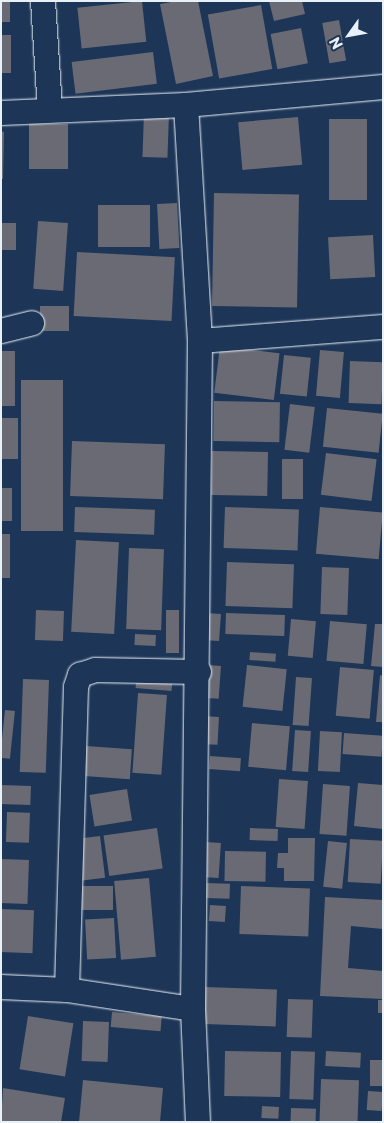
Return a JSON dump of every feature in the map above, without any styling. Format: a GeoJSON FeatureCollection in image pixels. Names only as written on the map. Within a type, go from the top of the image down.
{"type":"FeatureCollection","features":[{"type":"Feature","properties":{"kind":"street"},"geometry":{"type":"LineString","coordinates":[[43,1],[50,110]]}},
{"type":"Feature","properties":{"kind":"street"},"geometry":{"type":"LineString","coordinates":[[1,113],[186,105],[383,87]]}},
{"type":"Feature","properties":{"kind":"street"},"geometry":{"type":"LineString","coordinates":[[186,105],[200,342],[199,672],[193,1009],[198,1122]]}},
{"type":"Feature","properties":{"kind":"street"},"geometry":{"type":"LineString","coordinates":[[1,331],[32,323]]}},
{"type":"Feature","properties":{"kind":"street"},"geometry":{"type":"LineString","coordinates":[[200,342],[383,327]]}},
{"type":"Feature","properties":{"kind":"street"},"geometry":{"type":"LineString","coordinates":[[67,990],[76,687],[80,675],[95,670],[199,672]]}},
{"type":"Feature","properties":{"kind":"street"},"geometry":{"type":"LineString","coordinates":[[1,987],[67,990],[193,1009]]}},
{"type":"Feature","properties":{"kind":"building"},"geometry":{"type":"Polygon","coordinates":[[[1,1],[10,1],[10,22],[1,22],[1,1]]]}},
{"type":"Feature","properties":{"kind":"building"},"geometry":{"type":"Polygon","coordinates":[[[142,1],[146,42],[82,49],[77,8],[142,1]]]}},
{"type":"Feature","properties":{"kind":"building"},"geometry":{"type":"Polygon","coordinates":[[[176,1],[198,1],[213,76],[176,84],[160,4],[176,1]]]}},
{"type":"Feature","properties":{"kind":"building"},"geometry":{"type":"Polygon","coordinates":[[[269,1],[302,1],[305,14],[274,21],[269,1]]]}},
{"type":"Feature","properties":{"kind":"building"},"geometry":{"type":"Polygon","coordinates":[[[261,5],[272,69],[219,78],[208,14],[261,5]]]}},
{"type":"Feature","properties":{"kind":"building"},"geometry":{"type":"Polygon","coordinates":[[[339,20],[346,60],[329,63],[322,23],[339,20]]]}},
{"type":"Feature","properties":{"kind":"building"},"geometry":{"type":"Polygon","coordinates":[[[301,28],[308,63],[277,69],[271,34],[301,28]]]}},
{"type":"Feature","properties":{"kind":"building"},"geometry":{"type":"Polygon","coordinates":[[[1,35],[11,35],[11,73],[1,73],[1,35]]]}},
{"type":"Feature","properties":{"kind":"building"},"geometry":{"type":"Polygon","coordinates":[[[153,52],[157,84],[76,94],[72,62],[153,52]]]}},
{"type":"Feature","properties":{"kind":"building"},"geometry":{"type":"Polygon","coordinates":[[[144,113],[169,114],[167,158],[142,157],[144,113]]]}},
{"type":"Feature","properties":{"kind":"building"},"geometry":{"type":"Polygon","coordinates":[[[298,117],[302,165],[242,170],[238,122],[298,117]]]}},
{"type":"Feature","properties":{"kind":"building"},"geometry":{"type":"Polygon","coordinates":[[[329,119],[367,119],[367,200],[329,200],[329,119]]]}},
{"type":"Feature","properties":{"kind":"building"},"geometry":{"type":"Polygon","coordinates":[[[29,124],[68,124],[68,169],[29,169],[29,124]]]}},
{"type":"Feature","properties":{"kind":"building"},"geometry":{"type":"Polygon","coordinates":[[[1,131],[4,132],[3,179],[1,179],[1,131]]]}},
{"type":"Feature","properties":{"kind":"building"},"geometry":{"type":"Polygon","coordinates":[[[214,193],[299,194],[297,307],[212,306],[214,193]]]}},
{"type":"Feature","properties":{"kind":"building"},"geometry":{"type":"Polygon","coordinates":[[[177,203],[179,248],[159,249],[157,204],[177,203]]]}},
{"type":"Feature","properties":{"kind":"building"},"geometry":{"type":"Polygon","coordinates":[[[98,205],[150,205],[150,247],[98,247],[98,205]]]}},
{"type":"Feature","properties":{"kind":"building"},"geometry":{"type":"Polygon","coordinates":[[[38,221],[68,223],[63,291],[33,289],[38,221]]]}},
{"type":"Feature","properties":{"kind":"building"},"geometry":{"type":"Polygon","coordinates":[[[1,223],[16,223],[16,250],[1,250],[1,223]]]}},
{"type":"Feature","properties":{"kind":"building"},"geometry":{"type":"Polygon","coordinates":[[[373,235],[375,277],[330,279],[328,237],[373,235]]]}},
{"type":"Feature","properties":{"kind":"building"},"geometry":{"type":"Polygon","coordinates":[[[77,252],[175,257],[172,321],[74,316],[77,252]]]}},
{"type":"Feature","properties":{"kind":"building"},"geometry":{"type":"Polygon","coordinates":[[[40,306],[69,306],[69,331],[40,331],[40,306]]]}},
{"type":"Feature","properties":{"kind":"building"},"geometry":{"type":"Polygon","coordinates":[[[220,346],[280,353],[274,400],[214,393],[220,346]]]}},
{"type":"Feature","properties":{"kind":"building"},"geometry":{"type":"Polygon","coordinates":[[[320,350],[344,352],[340,398],[316,396],[320,350]]]}},
{"type":"Feature","properties":{"kind":"building"},"geometry":{"type":"Polygon","coordinates":[[[1,351],[15,351],[15,406],[1,406],[1,351]]]}},
{"type":"Feature","properties":{"kind":"building"},"geometry":{"type":"Polygon","coordinates":[[[284,355],[311,358],[307,397],[280,394],[284,355]]]}},
{"type":"Feature","properties":{"kind":"building"},"geometry":{"type":"Polygon","coordinates":[[[350,361],[383,362],[382,404],[349,403],[350,361]]]}},
{"type":"Feature","properties":{"kind":"building"},"geometry":{"type":"Polygon","coordinates":[[[21,380],[63,380],[63,531],[21,531],[21,380]]]}},
{"type":"Feature","properties":{"kind":"building"},"geometry":{"type":"Polygon","coordinates":[[[214,401],[280,402],[279,442],[213,441],[214,401]]]}},
{"type":"Feature","properties":{"kind":"building"},"geometry":{"type":"Polygon","coordinates":[[[290,404],[315,407],[309,453],[284,450],[290,404]]]}},
{"type":"Feature","properties":{"kind":"building"},"geometry":{"type":"Polygon","coordinates":[[[327,408],[383,414],[379,453],[323,447],[327,408]]]}},
{"type":"Feature","properties":{"kind":"building"},"geometry":{"type":"Polygon","coordinates":[[[1,418],[18,418],[18,459],[1,459],[1,418]]]}},
{"type":"Feature","properties":{"kind":"building"},"geometry":{"type":"Polygon","coordinates":[[[72,441],[165,444],[163,499],[70,496],[72,441]]]}},
{"type":"Feature","properties":{"kind":"building"},"geometry":{"type":"Polygon","coordinates":[[[212,451],[268,452],[267,496],[211,495],[212,451]]]}},
{"type":"Feature","properties":{"kind":"building"},"geometry":{"type":"Polygon","coordinates":[[[326,453],[377,459],[372,501],[321,495],[326,453]]]}},
{"type":"Feature","properties":{"kind":"building"},"geometry":{"type":"Polygon","coordinates":[[[282,459],[303,459],[303,499],[282,499],[282,459]]]}},
{"type":"Feature","properties":{"kind":"building"},"geometry":{"type":"Polygon","coordinates":[[[1,488],[12,488],[12,521],[1,521],[1,488]]]}},
{"type":"Feature","properties":{"kind":"building"},"geometry":{"type":"Polygon","coordinates":[[[75,507],[155,510],[154,535],[74,532],[75,507]]]}},
{"type":"Feature","properties":{"kind":"building"},"geometry":{"type":"Polygon","coordinates":[[[225,507],[299,510],[298,551],[224,548],[225,507]]]}},
{"type":"Feature","properties":{"kind":"building"},"geometry":{"type":"Polygon","coordinates":[[[320,507],[383,512],[379,559],[316,554],[320,507]]]}},
{"type":"Feature","properties":{"kind":"building"},"geometry":{"type":"Polygon","coordinates":[[[1,534],[10,534],[10,578],[1,578],[1,534]]]}},
{"type":"Feature","properties":{"kind":"building"},"geometry":{"type":"Polygon","coordinates":[[[76,540],[119,542],[114,634],[71,632],[76,540]]]}},
{"type":"Feature","properties":{"kind":"building"},"geometry":{"type":"Polygon","coordinates":[[[129,548],[164,549],[161,630],[126,629],[129,548]]]}},
{"type":"Feature","properties":{"kind":"building"},"geometry":{"type":"Polygon","coordinates":[[[227,562],[294,564],[292,608],[225,606],[227,562]]]}},
{"type":"Feature","properties":{"kind":"building"},"geometry":{"type":"Polygon","coordinates":[[[322,567],[349,568],[347,615],[320,614],[322,567]]]}},
{"type":"Feature","properties":{"kind":"building"},"geometry":{"type":"Polygon","coordinates":[[[36,610],[64,611],[63,641],[35,640],[36,610]]]}},
{"type":"Feature","properties":{"kind":"building"},"geometry":{"type":"Polygon","coordinates":[[[166,610],[179,610],[179,653],[166,653],[166,610]]]}},
{"type":"Feature","properties":{"kind":"building"},"geometry":{"type":"Polygon","coordinates":[[[205,613],[221,614],[219,641],[203,640],[205,613]]]}},
{"type":"Feature","properties":{"kind":"building"},"geometry":{"type":"Polygon","coordinates":[[[226,613],[285,615],[284,636],[225,634],[226,613]]]}},
{"type":"Feature","properties":{"kind":"building"},"geometry":{"type":"Polygon","coordinates":[[[291,619],[316,621],[313,658],[288,656],[291,619]]]}},
{"type":"Feature","properties":{"kind":"building"},"geometry":{"type":"Polygon","coordinates":[[[330,621],[367,624],[363,664],[327,661],[330,621]]]}},
{"type":"Feature","properties":{"kind":"building"},"geometry":{"type":"Polygon","coordinates":[[[375,624],[383,624],[383,667],[371,666],[375,624]]]}},
{"type":"Feature","properties":{"kind":"building"},"geometry":{"type":"Polygon","coordinates":[[[135,634],[156,635],[155,646],[134,645],[135,634]]]}},
{"type":"Feature","properties":{"kind":"building"},"geometry":{"type":"Polygon","coordinates":[[[250,652],[276,654],[275,662],[249,660],[250,652]]]}},
{"type":"Feature","properties":{"kind":"building"},"geometry":{"type":"Polygon","coordinates":[[[208,665],[221,666],[219,699],[206,698],[208,665]]]}},
{"type":"Feature","properties":{"kind":"building"},"geometry":{"type":"Polygon","coordinates":[[[247,665],[287,669],[282,711],[243,707],[247,665]]]}},
{"type":"Feature","properties":{"kind":"building"},"geometry":{"type":"Polygon","coordinates":[[[340,667],[374,670],[370,719],[336,716],[340,667]]]}},
{"type":"Feature","properties":{"kind":"building"},"geometry":{"type":"Polygon","coordinates":[[[137,672],[173,675],[171,691],[136,688],[137,672]]]}},
{"type":"Feature","properties":{"kind":"building"},"geometry":{"type":"Polygon","coordinates":[[[380,675],[383,676],[383,722],[376,722],[380,675]]]}},
{"type":"Feature","properties":{"kind":"building"},"geometry":{"type":"Polygon","coordinates":[[[296,677],[312,678],[309,726],[293,725],[296,677]]]}},
{"type":"Feature","properties":{"kind":"building"},"geometry":{"type":"Polygon","coordinates":[[[23,679],[49,680],[46,773],[20,772],[23,679]]]}},
{"type":"Feature","properties":{"kind":"building"},"geometry":{"type":"Polygon","coordinates":[[[138,693],[167,695],[161,775],[132,773],[138,693]]]}},
{"type":"Feature","properties":{"kind":"building"},"geometry":{"type":"Polygon","coordinates":[[[5,710],[15,711],[10,759],[1,758],[5,710]]]}},
{"type":"Feature","properties":{"kind":"building"},"geometry":{"type":"Polygon","coordinates":[[[202,716],[219,717],[218,745],[201,744],[202,716]]]}},
{"type":"Feature","properties":{"kind":"building"},"geometry":{"type":"Polygon","coordinates":[[[252,723],[290,726],[286,770],[248,767],[252,723]]]}},
{"type":"Feature","properties":{"kind":"building"},"geometry":{"type":"Polygon","coordinates":[[[295,730],[311,731],[308,772],[292,771],[295,730]]]}},
{"type":"Feature","properties":{"kind":"building"},"geometry":{"type":"Polygon","coordinates":[[[320,731],[342,732],[340,772],[318,771],[320,731]]]}},
{"type":"Feature","properties":{"kind":"building"},"geometry":{"type":"Polygon","coordinates":[[[344,733],[383,736],[381,757],[343,754],[344,733]]]}},
{"type":"Feature","properties":{"kind":"building"},"geometry":{"type":"Polygon","coordinates":[[[86,746],[132,749],[130,779],[84,776],[86,746]]]}},
{"type":"Feature","properties":{"kind":"building"},"geometry":{"type":"Polygon","coordinates":[[[210,756],[241,758],[240,771],[209,769],[210,756]]]}},
{"type":"Feature","properties":{"kind":"building"},"geometry":{"type":"Polygon","coordinates":[[[279,779],[308,781],[305,829],[276,827],[279,779]]]}},
{"type":"Feature","properties":{"kind":"building"},"geometry":{"type":"Polygon","coordinates":[[[358,783],[383,785],[383,829],[354,826],[358,783]]]}},
{"type":"Feature","properties":{"kind":"building"},"geometry":{"type":"Polygon","coordinates":[[[323,784],[350,786],[346,836],[320,834],[323,784]]]}},
{"type":"Feature","properties":{"kind":"building"},"geometry":{"type":"Polygon","coordinates":[[[1,785],[31,786],[30,805],[1,804],[1,785]]]}},
{"type":"Feature","properties":{"kind":"building"},"geometry":{"type":"Polygon","coordinates":[[[127,789],[132,821],[94,827],[89,795],[127,789]]]}},
{"type":"Feature","properties":{"kind":"building"},"geometry":{"type":"Polygon","coordinates":[[[7,812],[30,813],[29,843],[6,842],[7,812]]]}},
{"type":"Feature","properties":{"kind":"building"},"geometry":{"type":"Polygon","coordinates":[[[157,828],[163,869],[109,876],[104,836],[157,828]]]}},
{"type":"Feature","properties":{"kind":"building"},"geometry":{"type":"Polygon","coordinates":[[[250,828],[278,829],[278,841],[250,840],[250,828]]]}},
{"type":"Feature","properties":{"kind":"building"},"geometry":{"type":"Polygon","coordinates":[[[100,836],[105,878],[80,881],[75,839],[100,836]]]}},
{"type":"Feature","properties":{"kind":"building"},"geometry":{"type":"Polygon","coordinates":[[[288,838],[315,838],[314,881],[284,881],[284,868],[277,868],[278,853],[288,853],[288,838]]]}},
{"type":"Feature","properties":{"kind":"building"},"geometry":{"type":"Polygon","coordinates":[[[350,839],[383,841],[381,884],[348,882],[350,839]]]}},
{"type":"Feature","properties":{"kind":"building"},"geometry":{"type":"Polygon","coordinates":[[[328,841],[347,843],[342,889],[323,887],[328,841]]]}},
{"type":"Feature","properties":{"kind":"building"},"geometry":{"type":"Polygon","coordinates":[[[205,842],[221,843],[219,878],[203,877],[205,842]]]}},
{"type":"Feature","properties":{"kind":"building"},"geometry":{"type":"Polygon","coordinates":[[[225,851],[266,852],[265,882],[224,881],[225,851]]]}},
{"type":"Feature","properties":{"kind":"building"},"geometry":{"type":"Polygon","coordinates":[[[1,859],[29,860],[27,904],[1,903],[1,859]]]}},
{"type":"Feature","properties":{"kind":"building"},"geometry":{"type":"Polygon","coordinates":[[[149,878],[156,957],[121,960],[114,881],[149,878]]]}},
{"type":"Feature","properties":{"kind":"building"},"geometry":{"type":"Polygon","coordinates":[[[205,883],[230,884],[229,899],[204,898],[205,883]]]}},
{"type":"Feature","properties":{"kind":"building"},"geometry":{"type":"Polygon","coordinates":[[[73,886],[113,886],[113,910],[73,910],[73,886]]]}},
{"type":"Feature","properties":{"kind":"building"},"geometry":{"type":"Polygon","coordinates":[[[241,886],[310,888],[308,936],[239,934],[241,886]]]}},
{"type":"Feature","properties":{"kind":"building"},"geometry":{"type":"Polygon","coordinates":[[[325,897],[383,900],[383,929],[351,926],[348,968],[383,971],[383,999],[320,996],[325,897]]]}},
{"type":"Feature","properties":{"kind":"building"},"geometry":{"type":"Polygon","coordinates":[[[210,905],[226,906],[225,922],[209,921],[210,905]]]}},
{"type":"Feature","properties":{"kind":"building"},"geometry":{"type":"Polygon","coordinates":[[[1,909],[34,910],[32,953],[1,952],[1,909]]]}},
{"type":"Feature","properties":{"kind":"building"},"geometry":{"type":"Polygon","coordinates":[[[114,918],[116,958],[87,959],[85,920],[114,918]]]}},
{"type":"Feature","properties":{"kind":"building"},"geometry":{"type":"Polygon","coordinates":[[[205,987],[277,990],[276,1026],[204,1024],[205,987]]]}},
{"type":"Feature","properties":{"kind":"building"},"geometry":{"type":"Polygon","coordinates":[[[288,999],[313,1000],[312,1038],[287,1037],[288,999]]]}},
{"type":"Feature","properties":{"kind":"building"},"geometry":{"type":"Polygon","coordinates":[[[378,1000],[383,1000],[383,1013],[378,1013],[378,1000]]]}},
{"type":"Feature","properties":{"kind":"building"},"geometry":{"type":"Polygon","coordinates":[[[112,1012],[162,1016],[161,1031],[111,1027],[112,1012]]]}},
{"type":"Feature","properties":{"kind":"building"},"geometry":{"type":"Polygon","coordinates":[[[28,1016],[73,1023],[65,1077],[20,1069],[28,1016]]]}},
{"type":"Feature","properties":{"kind":"building"},"geometry":{"type":"Polygon","coordinates":[[[83,1021],[109,1022],[108,1062],[82,1061],[83,1021]]]}},
{"type":"Feature","properties":{"kind":"building"},"geometry":{"type":"Polygon","coordinates":[[[225,1051],[281,1052],[280,1097],[224,1096],[225,1051]]]}},
{"type":"Feature","properties":{"kind":"building"},"geometry":{"type":"Polygon","coordinates":[[[291,1051],[315,1052],[313,1100],[289,1099],[291,1051]]]}},
{"type":"Feature","properties":{"kind":"building"},"geometry":{"type":"Polygon","coordinates":[[[326,1051],[361,1053],[360,1068],[325,1066],[326,1051]]]}},
{"type":"Feature","properties":{"kind":"building"},"geometry":{"type":"Polygon","coordinates":[[[370,1060],[383,1060],[383,1086],[370,1086],[370,1060]]]}},
{"type":"Feature","properties":{"kind":"building"},"geometry":{"type":"Polygon","coordinates":[[[321,1079],[359,1080],[358,1122],[319,1122],[321,1079]]]}},
{"type":"Feature","properties":{"kind":"building"},"geometry":{"type":"Polygon","coordinates":[[[83,1080],[163,1088],[160,1122],[79,1122],[83,1080]]]}},
{"type":"Feature","properties":{"kind":"building"},"geometry":{"type":"Polygon","coordinates":[[[3,1088],[65,1098],[61,1122],[1,1122],[3,1088]]]}},
{"type":"Feature","properties":{"kind":"building"},"geometry":{"type":"Polygon","coordinates":[[[368,1091],[383,1092],[382,1111],[367,1110],[368,1091]]]}},
{"type":"Feature","properties":{"kind":"building"},"geometry":{"type":"Polygon","coordinates":[[[262,1106],[279,1107],[278,1119],[261,1118],[262,1106]]]}},
{"type":"Feature","properties":{"kind":"building"},"geometry":{"type":"Polygon","coordinates":[[[291,1108],[316,1109],[316,1122],[291,1122],[291,1108]]]}}]}
